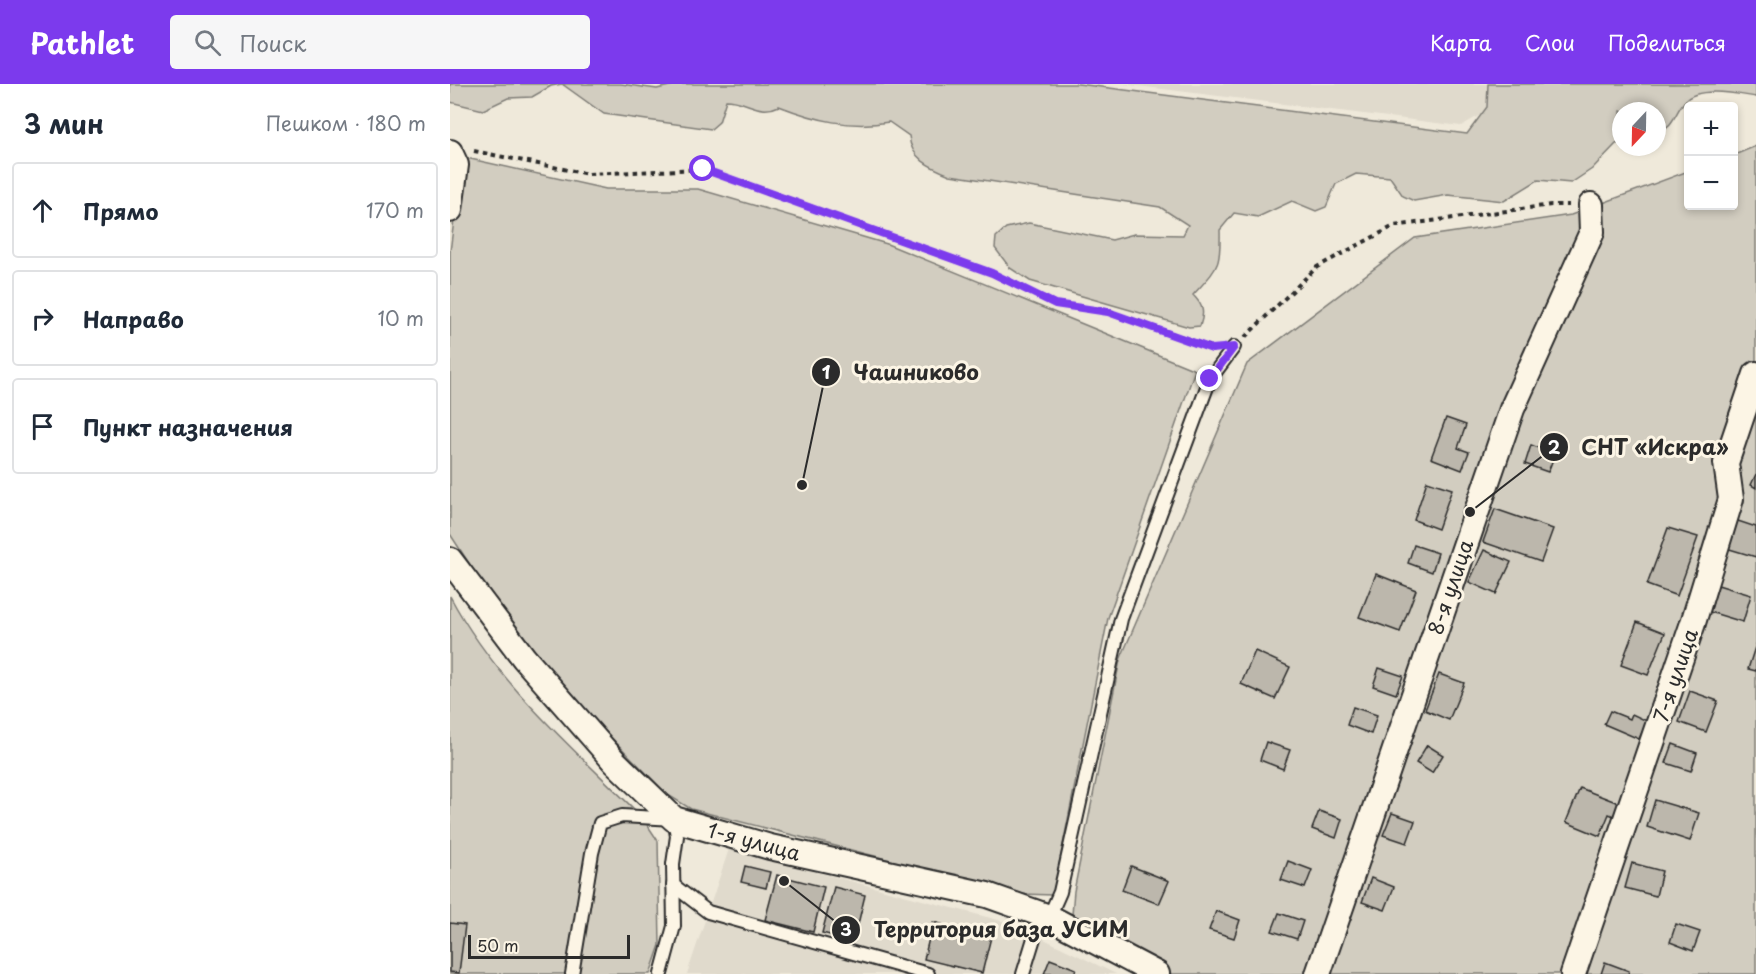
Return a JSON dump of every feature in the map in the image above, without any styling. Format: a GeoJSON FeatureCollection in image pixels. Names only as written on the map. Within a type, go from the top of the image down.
{"type":"FeatureCollection","features":[{"type":"Feature","properties":{"kind":"street"},"geometry":{"type":"LineString","coordinates":[[450,210],[456,165],[462,152]]}},
{"type":"Feature","properties":{"kind":"street","name":"8-я улица"},"geometry":{"type":"LineString","coordinates":[[1318,974],[1512,409],[1592,232],[1591,205]]}},
{"type":"Feature","properties":{"kind":"street","name":"7-я улица"},"geometry":{"type":"LineString","coordinates":[[1573,974],[1721,533],[1731,499],[1726,463],[1756,374]]}},
{"type":"Feature","properties":{"kind":"street","name":"1-я улица"},"geometry":{"type":"LineString","coordinates":[[453,573],[615,762],[674,819],[770,847],[987,895],[1049,917],[1156,974]]}},
{"type":"Feature","properties":{"kind":"lane"},"geometry":{"type":"LineString","coordinates":[[1023,974],[1035,935],[1049,917],[1060,892],[1121,619],[1210,379],[1234,347]]}},
{"type":"Feature","properties":{"kind":"lane"},"geometry":{"type":"LineString","coordinates":[[572,974],[600,823],[621,816],[674,819],[677,836],[673,885],[674,926],[661,974]]}},
{"type":"Feature","properties":{"kind":"lane"},"geometry":{"type":"LineString","coordinates":[[673,885],[708,912],[928,974]]}},
{"type":"Feature","properties":{"kind":"path"},"geometry":{"type":"LineString","coordinates":[[462,152],[588,174],[703,169],[992,273],[1055,304],[1108,312],[1212,349],[1234,347],[1317,267],[1394,226],[1551,205],[1591,205]]}},
{"type":"Feature","properties":{"kind":"shaded area"},"geometry":{"type":"Polygon","coordinates":[[[450,84],[562,84],[551,86],[532,97],[508,98],[483,110],[450,102],[450,84]]]}},
{"type":"Feature","properties":{"kind":"shaded area"},"geometry":{"type":"Polygon","coordinates":[[[562,84],[621,84],[657,89],[678,84],[1078,84],[1467,134],[1487,107],[1488,84],[1756,84],[1756,97],[1708,92],[1690,97],[1666,127],[1666,102],[1612,102],[1612,148],[1592,169],[1571,183],[1538,180],[1504,201],[1448,195],[1414,201],[1403,196],[1390,177],[1356,174],[1336,184],[1326,207],[1316,211],[1292,201],[1258,217],[1234,213],[1220,230],[1220,252],[1213,272],[1193,295],[1202,309],[1200,326],[1189,327],[1030,281],[1010,268],[995,248],[996,237],[1006,228],[1029,223],[1112,240],[1134,234],[1183,235],[1188,225],[1160,207],[950,175],[923,161],[913,151],[909,136],[889,122],[847,124],[779,106],[765,109],[726,100],[719,122],[711,129],[604,114],[562,84]]]}},
{"type":"Feature","properties":{"kind":"shaded area"},"geometry":{"type":"Polygon","coordinates":[[[1122,84],[1534,84],[1461,126],[1122,84]]]}},
{"type":"Feature","properties":{"kind":"shaded area"},"geometry":{"type":"Polygon","coordinates":[[[1756,146],[1756,974],[1172,974],[1071,926],[1074,891],[1120,660],[1247,364],[1415,238],[1571,215],[1684,173],[1684,210],[1738,210],[1738,153],[1756,146]]]}},
{"type":"Feature","properties":{"kind":"shaded area"},"geometry":{"type":"Polygon","coordinates":[[[466,158],[606,189],[698,189],[887,244],[1195,370],[1108,618],[1053,895],[1023,894],[691,809],[668,795],[565,691],[500,611],[450,534],[450,252],[458,188],[466,158]]]}},
{"type":"Feature","properties":{"kind":"shaded area"},"geometry":{"type":"Polygon","coordinates":[[[450,596],[490,658],[513,686],[563,740],[642,817],[658,841],[660,945],[650,974],[450,974],[450,596]]]}},
{"type":"Feature","properties":{"kind":"shaded area"},"geometry":{"type":"Polygon","coordinates":[[[729,849],[1013,924],[1116,974],[687,974],[729,849]]]}},
{"type":"Feature","properties":{"kind":"building"},"geometry":{"type":"Polygon","coordinates":[[[1446,418],[1466,425],[1458,448],[1469,452],[1462,470],[1431,458],[1446,418]]]}},
{"type":"Feature","properties":{"kind":"building"},"geometry":{"type":"Polygon","coordinates":[[[1531,445],[1555,454],[1548,472],[1525,464],[1531,445]]]}},
{"type":"Feature","properties":{"kind":"building"},"geometry":{"type":"Polygon","coordinates":[[[1756,474],[1756,488],[1751,485],[1756,474]]]}},
{"type":"Feature","properties":{"kind":"building"},"geometry":{"type":"Polygon","coordinates":[[[1427,481],[1452,489],[1438,529],[1414,520],[1427,481]]]}},
{"type":"Feature","properties":{"kind":"building"},"geometry":{"type":"Polygon","coordinates":[[[1495,509],[1553,529],[1541,562],[1483,542],[1495,509]]]}},
{"type":"Feature","properties":{"kind":"building"},"geometry":{"type":"Polygon","coordinates":[[[1735,520],[1756,527],[1756,557],[1726,548],[1735,520]]]}},
{"type":"Feature","properties":{"kind":"building"},"geometry":{"type":"Polygon","coordinates":[[[1668,528],[1698,537],[1677,596],[1647,585],[1668,528]]]}},
{"type":"Feature","properties":{"kind":"building"},"geometry":{"type":"Polygon","coordinates":[[[1414,545],[1438,553],[1432,572],[1408,563],[1414,545]]]}},
{"type":"Feature","properties":{"kind":"building"},"geometry":{"type":"Polygon","coordinates":[[[1484,550],[1511,562],[1496,594],[1469,582],[1484,550]]]}},
{"type":"Feature","properties":{"kind":"building"},"geometry":{"type":"Polygon","coordinates":[[[1376,574],[1416,590],[1400,632],[1359,617],[1376,574]]]}},
{"type":"Feature","properties":{"kind":"building"},"geometry":{"type":"Polygon","coordinates":[[[1718,585],[1751,595],[1743,622],[1710,612],[1718,585]]]}},
{"type":"Feature","properties":{"kind":"building"},"geometry":{"type":"Polygon","coordinates":[[[1637,622],[1665,633],[1648,675],[1621,665],[1637,622]]]}},
{"type":"Feature","properties":{"kind":"building"},"geometry":{"type":"Polygon","coordinates":[[[1756,644],[1756,671],[1748,669],[1756,644]]]}},
{"type":"Feature","properties":{"kind":"building"},"geometry":{"type":"Polygon","coordinates":[[[1255,651],[1290,667],[1275,699],[1241,684],[1255,651]]]}},
{"type":"Feature","properties":{"kind":"building"},"geometry":{"type":"Polygon","coordinates":[[[1379,668],[1403,676],[1396,694],[1373,686],[1379,668]]]}},
{"type":"Feature","properties":{"kind":"building"},"geometry":{"type":"Polygon","coordinates":[[[1439,674],[1464,683],[1449,720],[1425,710],[1439,674]]]}},
{"type":"Feature","properties":{"kind":"building"},"geometry":{"type":"Polygon","coordinates":[[[1690,691],[1718,701],[1706,732],[1679,722],[1690,691]]]}},
{"type":"Feature","properties":{"kind":"building"},"geometry":{"type":"Polygon","coordinates":[[[1353,707],[1377,715],[1371,734],[1347,725],[1353,707]]]}},
{"type":"Feature","properties":{"kind":"building"},"geometry":{"type":"Polygon","coordinates":[[[1610,711],[1630,719],[1632,714],[1647,721],[1639,739],[1604,724],[1610,711]]]}},
{"type":"Feature","properties":{"kind":"building"},"geometry":{"type":"Polygon","coordinates":[[[1266,742],[1290,750],[1283,769],[1260,760],[1266,742]]]}},
{"type":"Feature","properties":{"kind":"building"},"geometry":{"type":"Polygon","coordinates":[[[1673,744],[1697,753],[1691,771],[1666,763],[1673,744]]]}},
{"type":"Feature","properties":{"kind":"building"},"geometry":{"type":"Polygon","coordinates":[[[1427,745],[1443,755],[1432,773],[1416,763],[1427,745]]]}},
{"type":"Feature","properties":{"kind":"building"},"geometry":{"type":"Polygon","coordinates":[[[1580,788],[1621,804],[1616,817],[1609,814],[1600,836],[1566,822],[1580,788]]]}},
{"type":"Feature","properties":{"kind":"building"},"geometry":{"type":"Polygon","coordinates":[[[1655,800],[1699,813],[1690,841],[1647,827],[1655,800]]]}},
{"type":"Feature","properties":{"kind":"building"},"geometry":{"type":"Polygon","coordinates":[[[1319,811],[1342,819],[1336,838],[1312,829],[1319,811]]]}},
{"type":"Feature","properties":{"kind":"building"},"geometry":{"type":"Polygon","coordinates":[[[1392,813],[1415,821],[1407,843],[1383,835],[1392,813]]]}},
{"type":"Feature","properties":{"kind":"building"},"geometry":{"type":"Polygon","coordinates":[[[1288,861],[1312,870],[1305,888],[1281,880],[1288,861]]]}},
{"type":"Feature","properties":{"kind":"building"},"geometry":{"type":"Polygon","coordinates":[[[1632,863],[1662,871],[1656,896],[1625,888],[1632,863]]]}},
{"type":"Feature","properties":{"kind":"building"},"geometry":{"type":"Polygon","coordinates":[[[745,866],[770,872],[766,888],[741,882],[745,866]]]}},
{"type":"Feature","properties":{"kind":"building"},"geometry":{"type":"Polygon","coordinates":[[[1131,866],[1169,881],[1159,904],[1122,890],[1131,866]]]}},
{"type":"Feature","properties":{"kind":"building"},"geometry":{"type":"Polygon","coordinates":[[[777,875],[824,887],[813,932],[765,920],[777,875]]]}},
{"type":"Feature","properties":{"kind":"building"},"geometry":{"type":"Polygon","coordinates":[[[1371,878],[1394,887],[1385,910],[1362,902],[1371,878]]]}},
{"type":"Feature","properties":{"kind":"building"},"geometry":{"type":"Polygon","coordinates":[[[834,887],[865,895],[854,941],[822,933],[834,887]]]}},
{"type":"Feature","properties":{"kind":"building"},"geometry":{"type":"Polygon","coordinates":[[[1216,911],[1240,920],[1234,938],[1209,930],[1216,911]]]}},
{"type":"Feature","properties":{"kind":"building"},"geometry":{"type":"Polygon","coordinates":[[[1279,913],[1303,921],[1297,939],[1272,931],[1279,913]]]}},
{"type":"Feature","properties":{"kind":"building"},"geometry":{"type":"Polygon","coordinates":[[[933,922],[991,937],[982,973],[924,959],[933,922]]]}},
{"type":"Feature","properties":{"kind":"building"},"geometry":{"type":"Polygon","coordinates":[[[450,923],[465,925],[459,973],[450,972],[450,923]]]}},
{"type":"Feature","properties":{"kind":"building"},"geometry":{"type":"Polygon","coordinates":[[[1676,924],[1700,932],[1693,951],[1670,942],[1676,924]]]}},
{"type":"Feature","properties":{"kind":"building"},"geometry":{"type":"Polygon","coordinates":[[[1050,959],[1076,969],[1074,974],[1044,974],[1050,959]]]}},
{"type":"Feature","properties":{"kind":"building"},"geometry":{"type":"Polygon","coordinates":[[[1605,962],[1629,971],[1628,974],[1601,974],[1605,962]]]}},
{"type":"Feature","properties":{"kind":"place","name":"Чашниково"},"geometry":{"type":"Point","coordinates":[802,485]}},
{"type":"Feature","properties":{"kind":"place","name":"СНТ «Искра»"},"geometry":{"type":"Point","coordinates":[1470,512]}},
{"type":"Feature","properties":{"kind":"place","name":"Территория база УСИМ"},"geometry":{"type":"Point","coordinates":[784,881]}},
{"type":"Feature","properties":{"kind":"route"},"geometry":{"type":"LineString","coordinates":[[703,169],[992,273],[1055,304],[1108,312],[1212,349],[1234,347],[1210,379]]}}]}
